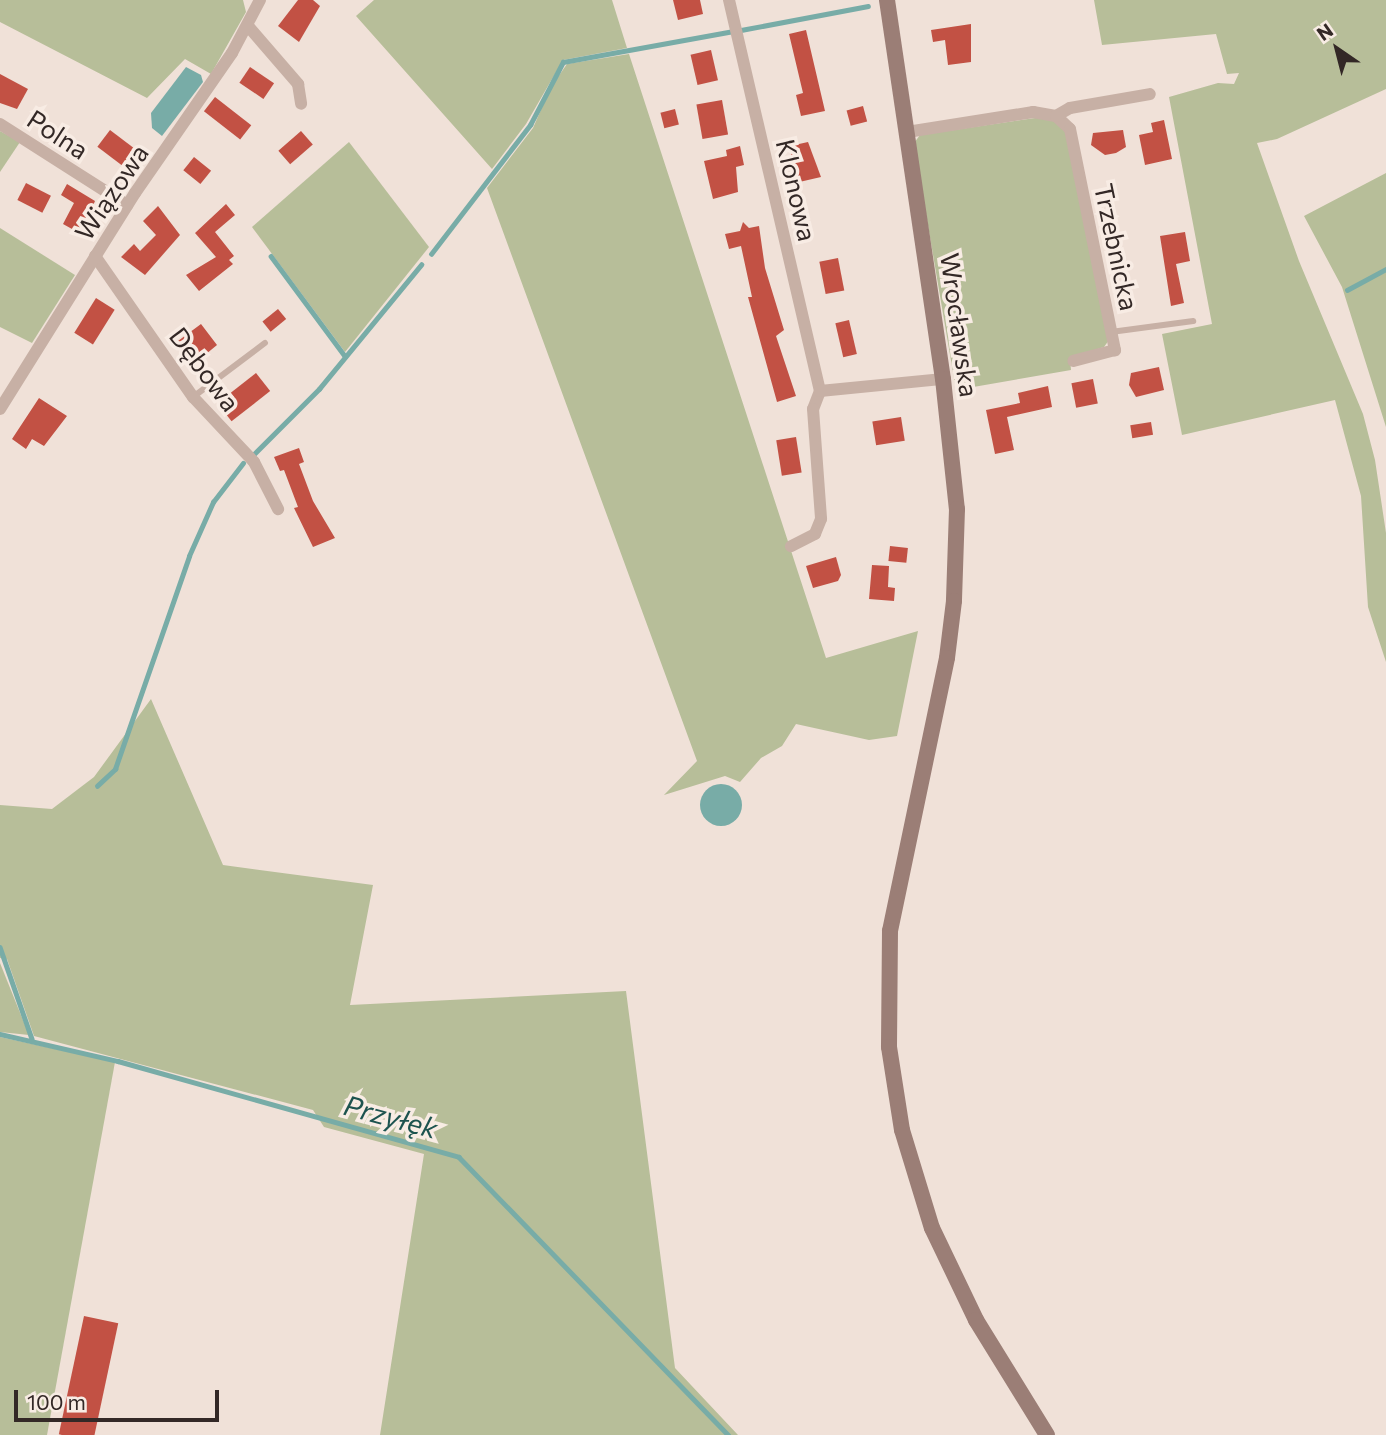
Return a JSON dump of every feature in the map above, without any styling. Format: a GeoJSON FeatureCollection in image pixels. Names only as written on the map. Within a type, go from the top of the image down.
{"type":"FeatureCollection","features":[{"type":"Feature","properties":{"kind":"street","name":"Wiązowa"},"geometry":{"type":"LineString","coordinates":[[0,409],[127,205],[248,26],[260,0]]}},
{"type":"Feature","properties":{"kind":"street","name":"Klonowa"},"geometry":{"type":"LineString","coordinates":[[729,0],[820,391],[813,409],[821,519],[816,534],[791,546]]}},
{"type":"Feature","properties":{"kind":"street","name":"Wrocławska"},"geometry":{"type":"LineString","coordinates":[[887,0],[943,379],[957,509],[954,601],[947,658],[890,931],[886,1002],[890,1059],[908,1153],[940,1247],[976,1320],[1047,1435]]}},
{"type":"Feature","properties":{"kind":"street"},"geometry":{"type":"LineString","coordinates":[[248,26],[298,84],[301,104]]}},
{"type":"Feature","properties":{"kind":"street"},"geometry":{"type":"LineString","coordinates":[[907,132],[1033,112],[1056,116],[1070,108],[1150,94]]}},
{"type":"Feature","properties":{"kind":"street","name":"Trzebnicka"},"geometry":{"type":"LineString","coordinates":[[1056,116],[1070,129],[1115,350],[1073,361]]}},
{"type":"Feature","properties":{"kind":"street","name":"Polna"},"geometry":{"type":"LineString","coordinates":[[0,124],[127,205]]}},
{"type":"Feature","properties":{"kind":"street","name":"Dębowa"},"geometry":{"type":"LineString","coordinates":[[95,256],[193,397],[254,462],[278,509]]}},
{"type":"Feature","properties":{"kind":"street"},"geometry":{"type":"LineString","coordinates":[[820,391],[943,379]]}},
{"type":"Feature","properties":{"kind":"lane"},"geometry":{"type":"LineString","coordinates":[[1111,332],[1193,321]]}},
{"type":"Feature","properties":{"kind":"lane"},"geometry":{"type":"LineString","coordinates":[[193,397],[265,343]]}},
{"type":"Feature","properties":{"kind":"green space"},"geometry":{"type":"Polygon","coordinates":[[[0,0],[243,0],[246,12],[211,74],[185,59],[147,98],[0,22],[0,0]]]}},
{"type":"Feature","properties":{"kind":"green space"},"geometry":{"type":"Polygon","coordinates":[[[374,0],[612,0],[627,48],[563,60],[526,124],[492,169],[356,16],[374,0]]]}},
{"type":"Feature","properties":{"kind":"green space"},"geometry":{"type":"Polygon","coordinates":[[[1094,0],[1386,0],[1386,89],[1277,139],[1257,143],[1299,261],[1363,414],[1375,460],[1386,533],[1386,662],[1368,607],[1361,496],[1335,400],[1182,435],[1162,334],[1212,324],[1169,97],[1218,83],[1234,84],[1239,73],[1227,74],[1216,34],[1102,45],[1094,0]]]}},
{"type":"Feature","properties":{"kind":"green space"},"geometry":{"type":"Polygon","coordinates":[[[629,54],[826,658],[918,631],[897,736],[869,740],[796,724],[782,746],[761,758],[740,782],[725,776],[664,795],[697,761],[487,188],[533,128],[551,87],[567,64],[629,54]]]}},
{"type":"Feature","properties":{"kind":"green space"},"geometry":{"type":"Polygon","coordinates":[[[1049,116],[1063,124],[1066,135],[1109,340],[1104,347],[1070,358],[1071,370],[956,390],[914,143],[920,135],[1049,116]]]}},
{"type":"Feature","properties":{"kind":"green space"},"geometry":{"type":"Polygon","coordinates":[[[0,131],[20,142],[0,172],[0,131]]]}},
{"type":"Feature","properties":{"kind":"green space"},"geometry":{"type":"Polygon","coordinates":[[[349,142],[429,247],[345,352],[252,227],[349,142]]]}},
{"type":"Feature","properties":{"kind":"green space"},"geometry":{"type":"Polygon","coordinates":[[[1386,173],[1386,427],[1342,287],[1304,216],[1386,173]]]}},
{"type":"Feature","properties":{"kind":"green space"},"geometry":{"type":"Polygon","coordinates":[[[0,228],[75,275],[32,343],[0,327],[0,228]]]}},
{"type":"Feature","properties":{"kind":"green space"},"geometry":{"type":"Polygon","coordinates":[[[151,699],[223,865],[373,885],[350,1005],[626,991],[675,1368],[738,1435],[380,1435],[424,1154],[324,1127],[313,1110],[34,1036],[7,959],[0,958],[0,805],[52,809],[94,777],[151,699]]]}},
{"type":"Feature","properties":{"kind":"green space"},"geometry":{"type":"Polygon","coordinates":[[[0,963],[29,1035],[0,1032],[0,963]]]}},
{"type":"Feature","properties":{"kind":"green space"},"geometry":{"type":"Polygon","coordinates":[[[0,1037],[115,1062],[47,1435],[0,1435],[0,1037]]]}},
{"type":"Feature","properties":{"kind":"water"},"geometry":{"type":"Polygon","coordinates":[[[186,67],[201,75],[203,82],[162,136],[152,128],[151,113],[186,67]]]}},
{"type":"Feature","properties":{"kind":"water"},"geometry":{"type":"Polygon","coordinates":[[[721,784],[736,790],[742,805],[736,820],[721,826],[706,820],[700,805],[706,790],[721,784]]]}},
{"type":"Feature","properties":{"kind":"building"},"geometry":{"type":"Polygon","coordinates":[[[298,0],[313,0],[320,6],[299,42],[278,26],[298,0]]]}},
{"type":"Feature","properties":{"kind":"building"},"geometry":{"type":"Polygon","coordinates":[[[673,0],[700,0],[703,14],[678,20],[673,0]]]}},
{"type":"Feature","properties":{"kind":"building"},"geometry":{"type":"Polygon","coordinates":[[[971,24],[971,62],[948,65],[945,40],[933,42],[931,30],[971,24]]]}},
{"type":"Feature","properties":{"kind":"building"},"geometry":{"type":"Polygon","coordinates":[[[806,30],[825,111],[801,116],[796,95],[803,93],[789,34],[806,30]]]}},
{"type":"Feature","properties":{"kind":"building"},"geometry":{"type":"Polygon","coordinates":[[[711,50],[718,80],[698,85],[691,55],[711,50]]]}},
{"type":"Feature","properties":{"kind":"building"},"geometry":{"type":"Polygon","coordinates":[[[250,67],[274,83],[263,99],[239,83],[250,67]]]}},
{"type":"Feature","properties":{"kind":"building"},"geometry":{"type":"Polygon","coordinates":[[[0,74],[28,89],[17,109],[0,103],[0,74]]]}},
{"type":"Feature","properties":{"kind":"building"},"geometry":{"type":"Polygon","coordinates":[[[215,97],[251,125],[240,140],[204,111],[215,97]]]}},
{"type":"Feature","properties":{"kind":"building"},"geometry":{"type":"Polygon","coordinates":[[[722,100],[728,134],[702,139],[696,105],[722,100]]]}},
{"type":"Feature","properties":{"kind":"building"},"geometry":{"type":"Polygon","coordinates":[[[863,106],[867,121],[851,126],[847,110],[863,106]]]}},
{"type":"Feature","properties":{"kind":"building"},"geometry":{"type":"Polygon","coordinates":[[[675,109],[679,125],[664,128],[660,113],[675,109]]]}},
{"type":"Feature","properties":{"kind":"building"},"geometry":{"type":"Polygon","coordinates":[[[1164,120],[1172,159],[1145,165],[1139,135],[1153,132],[1151,123],[1164,120]]]}},
{"type":"Feature","properties":{"kind":"building"},"geometry":{"type":"Polygon","coordinates":[[[110,130],[135,149],[122,165],[97,147],[110,130]]]}},
{"type":"Feature","properties":{"kind":"building"},"geometry":{"type":"Polygon","coordinates":[[[1123,130],[1126,147],[1116,153],[1105,155],[1091,145],[1093,133],[1123,130]]]}},
{"type":"Feature","properties":{"kind":"building"},"geometry":{"type":"Polygon","coordinates":[[[301,131],[313,145],[290,164],[278,151],[301,131]]]}},
{"type":"Feature","properties":{"kind":"building"},"geometry":{"type":"Polygon","coordinates":[[[808,142],[821,177],[795,183],[790,146],[808,142]]]}},
{"type":"Feature","properties":{"kind":"building"},"geometry":{"type":"Polygon","coordinates":[[[740,146],[744,165],[736,167],[738,192],[713,199],[704,161],[727,156],[726,150],[740,146]]]}},
{"type":"Feature","properties":{"kind":"building"},"geometry":{"type":"Polygon","coordinates":[[[194,157],[211,171],[200,184],[183,170],[194,157]]]}},
{"type":"Feature","properties":{"kind":"building"},"geometry":{"type":"Polygon","coordinates":[[[26,183],[51,196],[42,213],[17,200],[26,183]]]}},
{"type":"Feature","properties":{"kind":"building"},"geometry":{"type":"Polygon","coordinates":[[[67,184],[95,201],[81,234],[63,224],[74,203],[61,195],[67,184]]]}},
{"type":"Feature","properties":{"kind":"building"},"geometry":{"type":"Polygon","coordinates":[[[226,204],[235,215],[215,232],[234,256],[229,260],[233,264],[199,291],[186,275],[216,257],[195,233],[226,204]]]}},
{"type":"Feature","properties":{"kind":"building"},"geometry":{"type":"Polygon","coordinates":[[[158,206],[180,235],[145,275],[121,257],[134,244],[140,251],[156,235],[143,221],[158,206]]]}},
{"type":"Feature","properties":{"kind":"building"},"geometry":{"type":"Polygon","coordinates":[[[743,222],[749,228],[759,226],[765,268],[784,330],[776,336],[796,396],[777,402],[748,297],[752,297],[741,246],[729,249],[725,234],[740,231],[743,222]]]}},
{"type":"Feature","properties":{"kind":"building"},"geometry":{"type":"Polygon","coordinates":[[[1185,232],[1190,261],[1176,264],[1184,303],[1171,306],[1160,236],[1185,232]]]}},
{"type":"Feature","properties":{"kind":"building"},"geometry":{"type":"Polygon","coordinates":[[[838,258],[844,290],[826,294],[819,262],[838,258]]]}},
{"type":"Feature","properties":{"kind":"building"},"geometry":{"type":"Polygon","coordinates":[[[96,298],[115,310],[93,344],[74,333],[96,298]]]}},
{"type":"Feature","properties":{"kind":"building"},"geometry":{"type":"Polygon","coordinates":[[[278,309],[286,319],[271,332],[262,322],[278,309]]]}},
{"type":"Feature","properties":{"kind":"building"},"geometry":{"type":"Polygon","coordinates":[[[849,320],[857,354],[843,357],[835,323],[849,320]]]}},
{"type":"Feature","properties":{"kind":"building"},"geometry":{"type":"Polygon","coordinates":[[[201,324],[217,345],[200,359],[193,350],[188,354],[178,341],[201,324]]]}},
{"type":"Feature","properties":{"kind":"building"},"geometry":{"type":"Polygon","coordinates":[[[1159,367],[1164,390],[1136,397],[1129,385],[1131,373],[1159,367]]]}},
{"type":"Feature","properties":{"kind":"building"},"geometry":{"type":"Polygon","coordinates":[[[256,373],[270,391],[232,421],[217,403],[256,373]]]}},
{"type":"Feature","properties":{"kind":"building"},"geometry":{"type":"Polygon","coordinates":[[[1093,379],[1098,404],[1076,408],[1071,383],[1093,379]]]}},
{"type":"Feature","properties":{"kind":"building"},"geometry":{"type":"Polygon","coordinates":[[[1048,386],[1052,407],[1007,417],[1014,450],[995,454],[986,410],[1020,403],[1018,393],[1048,386]]]}},
{"type":"Feature","properties":{"kind":"building"},"geometry":{"type":"Polygon","coordinates":[[[39,398],[67,416],[44,446],[32,439],[26,449],[12,439],[39,398]]]}},
{"type":"Feature","properties":{"kind":"building"},"geometry":{"type":"Polygon","coordinates":[[[901,417],[905,441],[876,445],[872,422],[901,417]]]}},
{"type":"Feature","properties":{"kind":"building"},"geometry":{"type":"Polygon","coordinates":[[[1151,422],[1153,435],[1132,438],[1130,425],[1151,422]]]}},
{"type":"Feature","properties":{"kind":"building"},"geometry":{"type":"Polygon","coordinates":[[[796,437],[802,473],[782,476],[776,440],[796,437]]]}},
{"type":"Feature","properties":{"kind":"building"},"geometry":{"type":"Polygon","coordinates":[[[299,448],[304,462],[299,464],[313,501],[335,538],[313,547],[294,508],[298,507],[284,470],[280,471],[274,457],[299,448]]]}},
{"type":"Feature","properties":{"kind":"building"},"geometry":{"type":"Polygon","coordinates":[[[890,546],[908,548],[906,563],[888,561],[890,546]]]}},
{"type":"Feature","properties":{"kind":"building"},"geometry":{"type":"Polygon","coordinates":[[[836,557],[841,575],[838,581],[813,588],[806,566],[836,557]]]}},
{"type":"Feature","properties":{"kind":"building"},"geometry":{"type":"Polygon","coordinates":[[[872,565],[889,566],[888,587],[895,588],[894,601],[869,599],[872,565]]]}},
{"type":"Feature","properties":{"kind":"building"},"geometry":{"type":"Polygon","coordinates":[[[84,1316],[118,1323],[94,1435],[59,1434],[84,1316]]]}},
{"type":"Feature","properties":{"kind":"waterway"},"geometry":{"type":"LineString","coordinates":[[741,30],[868,6]]}},
{"type":"Feature","properties":{"kind":"waterway"},"geometry":{"type":"LineString","coordinates":[[431,254],[530,125],[563,62],[733,31]]}},
{"type":"Feature","properties":{"kind":"waterway"},"geometry":{"type":"LineString","coordinates":[[271,256],[345,356]]}},
{"type":"Feature","properties":{"kind":"waterway"},"geometry":{"type":"LineString","coordinates":[[254,454],[319,389],[421,265]]}},
{"type":"Feature","properties":{"kind":"waterway"},"geometry":{"type":"LineString","coordinates":[[1347,290],[1386,269]]}},
{"type":"Feature","properties":{"kind":"waterway"},"geometry":{"type":"LineString","coordinates":[[97,786],[115,769],[189,556],[213,502],[243,463]]}},
{"type":"Feature","properties":{"kind":"waterway","name":"Przyłęk"},"geometry":{"type":"LineString","coordinates":[[0,947],[32,1039]]}},
{"type":"Feature","properties":{"kind":"waterway","name":"Przyłęk"},"geometry":{"type":"LineString","coordinates":[[0,1034],[118,1061],[459,1157],[728,1435]]}}]}
